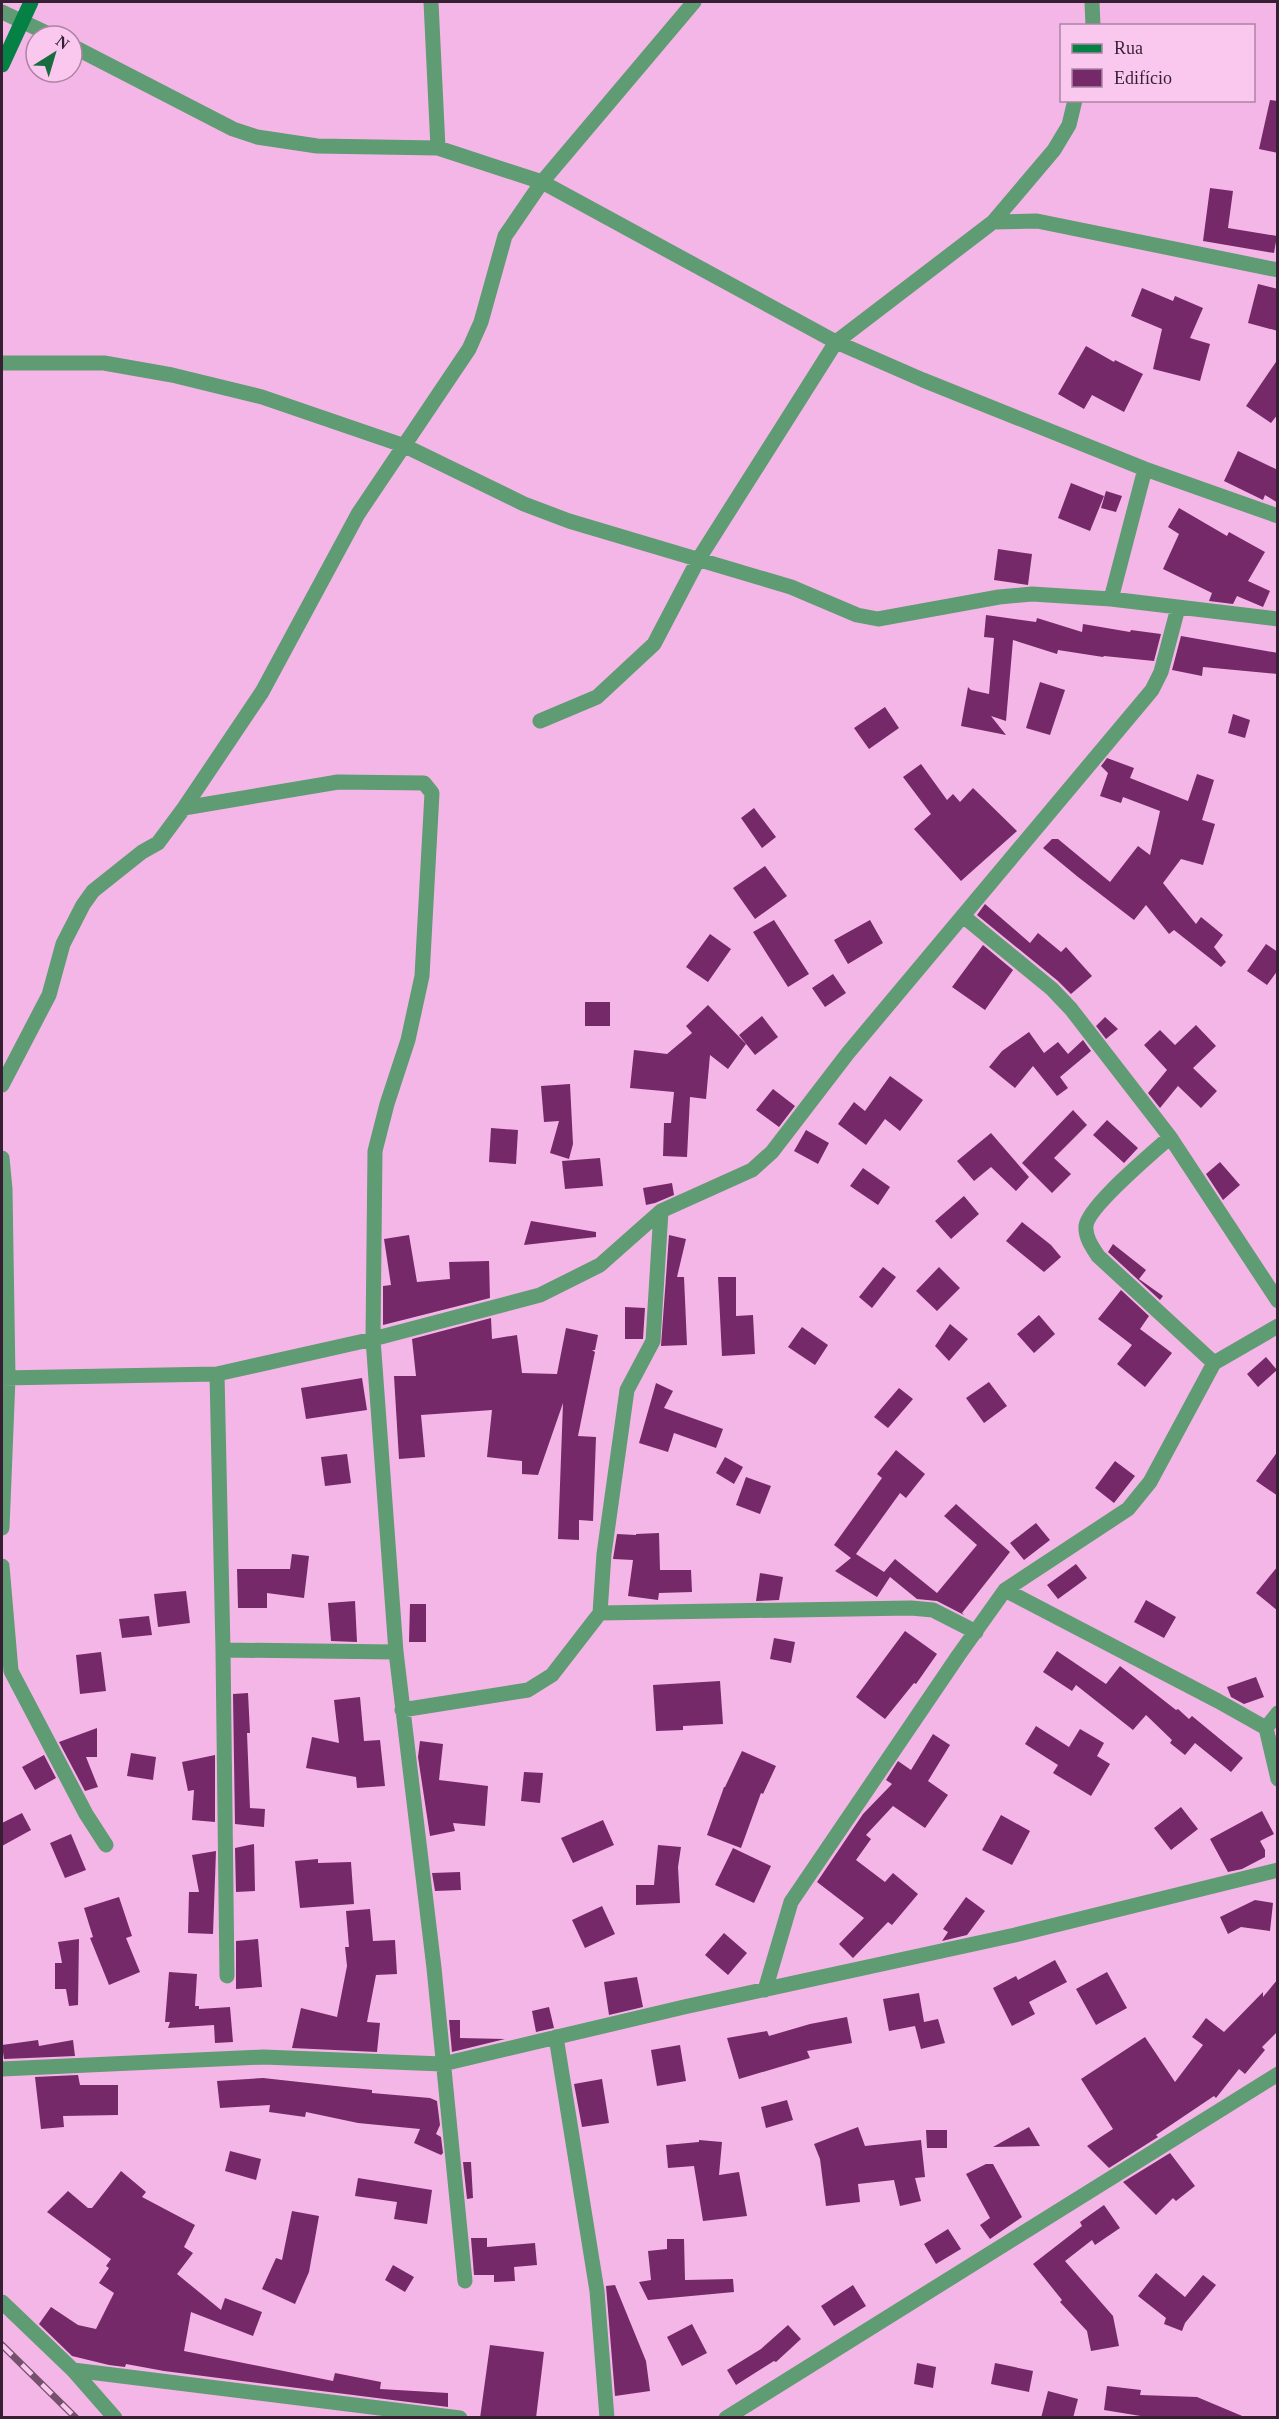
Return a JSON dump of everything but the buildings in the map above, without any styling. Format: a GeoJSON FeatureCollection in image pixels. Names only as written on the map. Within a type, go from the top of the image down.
{"type":"FeatureCollection","features":[{"type":"Feature","properties":{"kind":"street"},"geometry":{"type":"LineString","coordinates":[[2,65],[31,2]]}},
{"type":"Feature","properties":{"kind":"street"},"geometry":{"type":"LineString","coordinates":[[431,2],[438,148]]}},
{"type":"Feature","properties":{"kind":"street"},"geometry":{"type":"LineString","coordinates":[[2,1085],[50,994],[63,944],[83,905],[93,891],[142,852],[158,843],[184,808],[262,692],[358,514],[469,349],[481,322],[505,236],[542,182],[694,2]]}},
{"type":"Feature","properties":{"kind":"street"},"geometry":{"type":"LineString","coordinates":[[1092,2],[1093,24]]}},
{"type":"Feature","properties":{"kind":"street"},"geometry":{"type":"LineString","coordinates":[[2,12],[30,24]]}},
{"type":"Feature","properties":{"kind":"street"},"geometry":{"type":"LineString","coordinates":[[84,52],[233,129],[257,137],[317,146],[438,148],[542,182],[836,342],[1145,469],[1278,516]]}},
{"type":"Feature","properties":{"kind":"street"},"geometry":{"type":"LineString","coordinates":[[540,721],[597,697],[654,644],[698,560],[836,342],[993,222],[1054,150],[1069,125],[1075,102]]}},
{"type":"Feature","properties":{"kind":"street"},"geometry":{"type":"LineString","coordinates":[[993,222],[1037,221],[1278,270]]}},
{"type":"Feature","properties":{"kind":"street"},"geometry":{"type":"LineString","coordinates":[[2,363],[104,363],[172,375],[262,397],[405,446],[524,504],[569,521],[791,587],[856,615],[878,619],[999,597],[1032,594],[1111,599],[1278,619]]}},
{"type":"Feature","properties":{"kind":"street"},"geometry":{"type":"LineString","coordinates":[[1111,599],[1145,469]]}},
{"type":"Feature","properties":{"kind":"street"},"geometry":{"type":"LineString","coordinates":[[5,1378],[217,1374],[373,1339],[540,1295],[600,1265],[661,1211],[752,1170],[772,1152],[848,1053],[1152,690],[1161,672],[1178,608]]}},
{"type":"Feature","properties":{"kind":"street"},"geometry":{"type":"LineString","coordinates":[[184,808],[338,782],[424,783],[432,793],[422,976],[408,1040],[387,1104],[375,1151],[373,1339],[396,1652],[465,2281]]}},
{"type":"Feature","properties":{"kind":"street"},"geometry":{"type":"LineString","coordinates":[[963,916],[1052,989],[1071,1009],[1170,1137],[1278,1301]]}},
{"type":"Feature","properties":{"kind":"street"},"geometry":{"type":"LineString","coordinates":[[1170,1137],[1095,1206],[1086,1225],[1089,1240],[1098,1256],[1214,1363]]}},
{"type":"Feature","properties":{"kind":"street"},"geometry":{"type":"LineString","coordinates":[[2,1158],[6,1189],[2,1528]]}},
{"type":"Feature","properties":{"kind":"street"},"geometry":{"type":"LineString","coordinates":[[402,1710],[528,1690],[552,1675],[600,1613],[604,1554],[627,1390],[652,1341],[661,1211]]}},
{"type":"Feature","properties":{"kind":"street"},"geometry":{"type":"LineString","coordinates":[[765,1990],[791,1902],[1005,1590],[1128,1509],[1150,1482],[1214,1363],[1278,1326]]}},
{"type":"Feature","properties":{"kind":"street"},"geometry":{"type":"LineString","coordinates":[[217,1374],[223,1650],[226,1976]]}},
{"type":"Feature","properties":{"kind":"street"},"geometry":{"type":"LineString","coordinates":[[2,1566],[6,1672],[86,1814],[106,1845]]}},
{"type":"Feature","properties":{"kind":"street"},"geometry":{"type":"LineString","coordinates":[[1005,1590],[1266,1728],[1278,1779]]}},
{"type":"Feature","properties":{"kind":"street"},"geometry":{"type":"LineString","coordinates":[[600,1613],[911,1608],[933,1610],[976,1632]]}},
{"type":"Feature","properties":{"kind":"street"},"geometry":{"type":"LineString","coordinates":[[223,1650],[396,1652]]}},
{"type":"Feature","properties":{"kind":"street"},"geometry":{"type":"LineString","coordinates":[[1266,1728],[1278,1713]]}},
{"type":"Feature","properties":{"kind":"street"},"geometry":{"type":"LineString","coordinates":[[2,2069],[262,2057],[443,2064],[1016,1935],[1278,1870]]}},
{"type":"Feature","properties":{"kind":"street"},"geometry":{"type":"LineString","coordinates":[[556,2037],[597,2291],[607,2418]]}},
{"type":"Feature","properties":{"kind":"street"},"geometry":{"type":"LineString","coordinates":[[726,2418],[1278,2074]]}},
{"type":"Feature","properties":{"kind":"street"},"geometry":{"type":"LineString","coordinates":[[2,2302],[73,2370],[115,2418]]}},
{"type":"Feature","properties":{"kind":"street"},"geometry":{"type":"LineString","coordinates":[[73,2370],[460,2418]]}},
{"type":"Feature","properties":{"kind":"railway"},"geometry":{"type":"LineString","coordinates":[[2,2345],[76,2418]]}}]}
